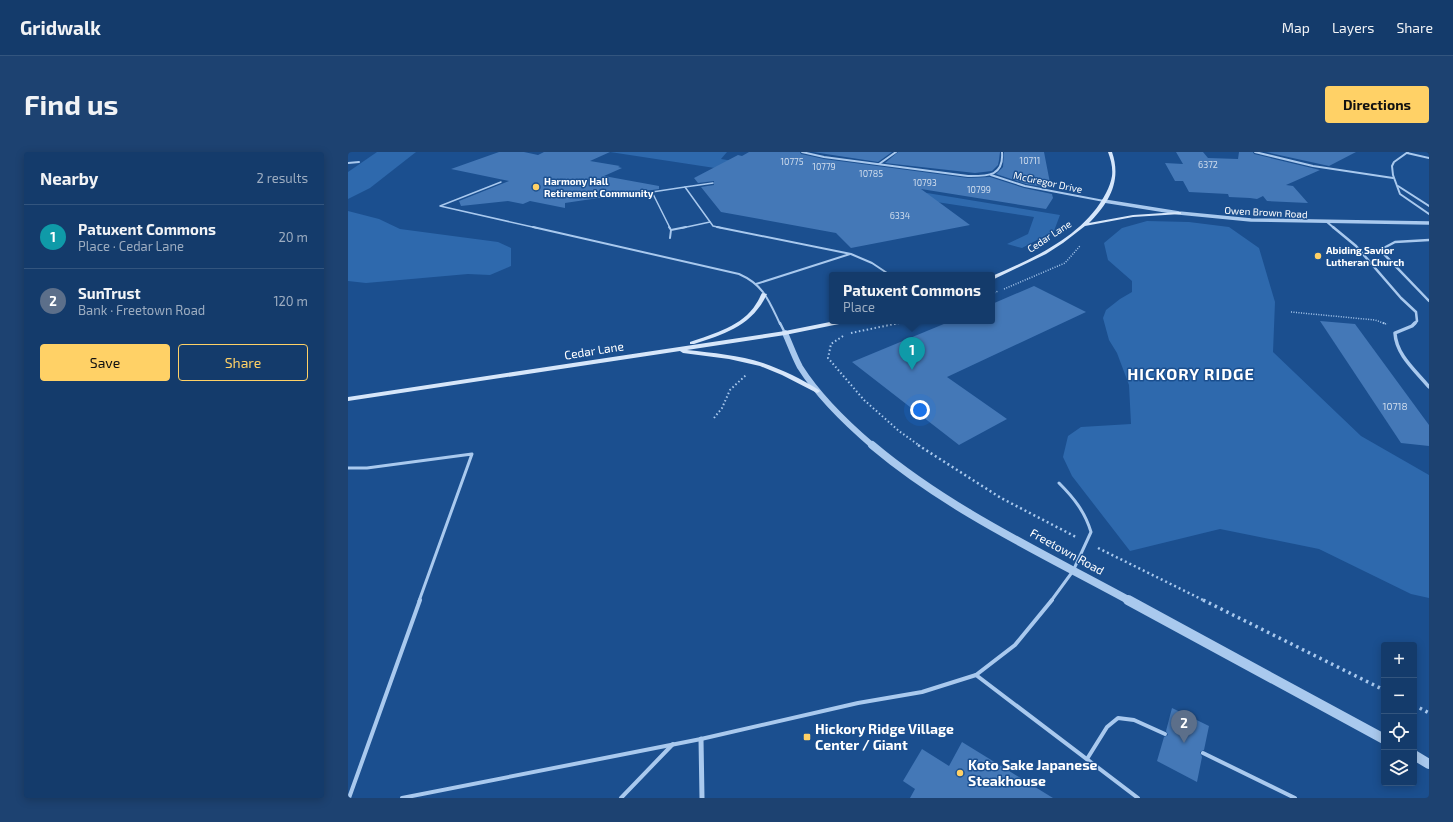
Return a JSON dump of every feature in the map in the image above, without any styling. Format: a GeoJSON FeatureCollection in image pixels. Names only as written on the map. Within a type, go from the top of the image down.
{"type":"FeatureCollection","features":[{"type":"Feature","properties":{"kind":"main road","name":"Cedar Lane"},"geometry":{"type":"LineString","coordinates":[[995,277],[1037,257],[1073,234],[1097,212],[1112,185],[1114,178],[1114,167],[1110,152]]}},
{"type":"Feature","properties":{"kind":"main road"},"geometry":{"type":"LineString","coordinates":[[1083,225],[1133,216],[1179,213]]}},
{"type":"Feature","properties":{"kind":"main road"},"geometry":{"type":"LineString","coordinates":[[672,350],[721,333],[737,325],[761,304],[764,294]]}},
{"type":"Feature","properties":{"kind":"main road","name":"Cedar Lane"},"geometry":{"type":"LineString","coordinates":[[348,399],[785,333],[829,324]]}},
{"type":"Feature","properties":{"kind":"main road"},"geometry":{"type":"LineString","coordinates":[[672,350],[745,360],[772,368],[817,391]]}},
{"type":"Feature","properties":{"kind":"street","name":"McGregor Drive"},"geometry":{"type":"LineString","coordinates":[[802,152],[959,176],[991,175],[1025,186],[1104,201]]}},
{"type":"Feature","properties":{"kind":"street"},"geometry":{"type":"LineString","coordinates":[[879,164],[896,152]]}},
{"type":"Feature","properties":{"kind":"street","name":"McGregor Drive"},"geometry":{"type":"LineString","coordinates":[[991,175],[1002,168],[1002,152]]}},
{"type":"Feature","properties":{"kind":"street"},"geometry":{"type":"LineString","coordinates":[[1255,152],[1313,166],[1393,178]]}},
{"type":"Feature","properties":{"kind":"street"},"geometry":{"type":"LineString","coordinates":[[1429,158],[1408,152],[1398,158],[1393,163],[1392,167],[1393,178],[1398,186],[1400,194],[1429,214]]}},
{"type":"Feature","properties":{"kind":"street"},"geometry":{"type":"LineString","coordinates":[[348,163],[359,162]]}},
{"type":"Feature","properties":{"kind":"street"},"geometry":{"type":"LineString","coordinates":[[1398,186],[1429,206]]}},
{"type":"Feature","properties":{"kind":"street","name":"Owen Brown Road"},"geometry":{"type":"LineString","coordinates":[[1104,201],[1179,213],[1251,220],[1429,223]]}},
{"type":"Feature","properties":{"kind":"street"},"geometry":{"type":"LineString","coordinates":[[1327,222],[1356,246],[1401,298],[1416,312],[1418,321],[1412,326],[1395,333],[1394,340],[1399,350],[1429,387]]}},
{"type":"Feature","properties":{"kind":"street"},"geometry":{"type":"LineString","coordinates":[[1429,240],[1395,242],[1380,250],[1429,301]]}},
{"type":"Feature","properties":{"kind":"street","name":"Freetown Road"},"geometry":{"type":"LineString","coordinates":[[785,333],[802,370],[817,391],[836,413],[906,472],[965,511],[1381,737]]}},
{"type":"Feature","properties":{"kind":"street"},"geometry":{"type":"LineString","coordinates":[[701,739],[702,798]]}},
{"type":"Feature","properties":{"kind":"street"},"geometry":{"type":"LineString","coordinates":[[1417,758],[1429,764]]}},
{"type":"Feature","properties":{"kind":"lane"},"geometry":{"type":"LineString","coordinates":[[501,182],[440,206],[733,272],[746,277],[756,284],[764,294],[785,333]]}},
{"type":"Feature","properties":{"kind":"lane"},"geometry":{"type":"LineString","coordinates":[[670,238],[672,230],[652,192],[713,182]]}},
{"type":"Feature","properties":{"kind":"lane"},"geometry":{"type":"LineString","coordinates":[[685,187],[713,226],[850,254],[865,259],[887,272]]}},
{"type":"Feature","properties":{"kind":"lane"},"geometry":{"type":"LineString","coordinates":[[672,230],[710,222]]}},
{"type":"Feature","properties":{"kind":"lane"},"geometry":{"type":"LineString","coordinates":[[756,284],[850,254]]}},
{"type":"Feature","properties":{"kind":"lane"},"geometry":{"type":"LineString","coordinates":[[348,468],[367,468],[472,454],[350,798]]}},
{"type":"Feature","properties":{"kind":"lane"},"geometry":{"type":"LineString","coordinates":[[402,798],[701,739],[858,703],[922,692],[976,675],[1015,645],[1036,621],[1073,571],[1091,532],[1088,518],[1080,506],[1059,483]]}},
{"type":"Feature","properties":{"kind":"lane"},"geometry":{"type":"LineString","coordinates":[[976,675],[1138,798]]}},
{"type":"Feature","properties":{"kind":"lane"},"geometry":{"type":"LineString","coordinates":[[1087,759],[1107,727],[1118,718],[1134,720],[1165,734]]}},
{"type":"Feature","properties":{"kind":"lane"},"geometry":{"type":"LineString","coordinates":[[621,798],[673,744]]}},
{"type":"Feature","properties":{"kind":"lane"},"geometry":{"type":"LineString","coordinates":[[1203,753],[1295,798]]}},
{"type":"Feature","properties":{"kind":"path"},"geometry":{"type":"LineString","coordinates":[[1291,312],[1375,320],[1400,331]]}},
{"type":"Feature","properties":{"kind":"path"},"geometry":{"type":"LineString","coordinates":[[893,324],[847,334],[835,340],[829,347],[828,358],[864,400],[899,431],[940,460],[1001,498],[1081,540]]}},
{"type":"Feature","properties":{"kind":"path"},"geometry":{"type":"LineString","coordinates":[[714,418],[722,408],[730,390],[751,370]]}},
{"type":"Feature","properties":{"kind":"path"},"geometry":{"type":"LineString","coordinates":[[1095,546],[1381,689]]}},
{"type":"Feature","properties":{"kind":"path"},"geometry":{"type":"LineString","coordinates":[[1417,707],[1429,713]]}},
{"type":"Feature","properties":{"kind":"shaded area"},"geometry":{"type":"Polygon","coordinates":[[[377,152],[416,152],[370,188],[348,199],[348,172],[377,152]]]}},
{"type":"Feature","properties":{"kind":"shaded area"},"geometry":{"type":"Polygon","coordinates":[[[610,152],[727,152],[721,159],[1060,215],[1054,231],[1022,248],[1007,244],[1028,234],[1034,217],[610,152]]]}},
{"type":"Feature","properties":{"kind":"shaded area"},"geometry":{"type":"Polygon","coordinates":[[[348,211],[379,219],[400,229],[498,242],[511,248],[511,266],[490,275],[468,274],[366,283],[348,281],[348,211]]]}},
{"type":"Feature","properties":{"kind":"shaded area"},"geometry":{"type":"Polygon","coordinates":[[[1147,221],[1189,222],[1229,227],[1259,248],[1275,302],[1273,352],[1361,436],[1429,475],[1429,598],[1411,594],[1319,549],[1220,529],[1130,551],[1072,476],[1063,457],[1068,436],[1081,427],[1131,424],[1129,385],[1117,353],[1109,340],[1103,318],[1106,310],[1132,292],[1132,281],[1108,260],[1104,243],[1122,228],[1147,221]]]}},
{"type":"Feature","properties":{"kind":"building","name":"Harmony Hall Retirement Community"},"geometry":{"type":"Polygon","coordinates":[[[499,152],[524,152],[538,155],[544,152],[610,152],[590,161],[620,166],[618,167],[622,168],[604,176],[659,186],[659,189],[565,203],[565,208],[530,201],[523,204],[508,201],[461,206],[459,201],[509,181],[451,169],[499,152]]]}},
{"type":"Feature","properties":{"kind":"building"},"geometry":{"type":"Polygon","coordinates":[[[749,152],[800,152],[801,154],[824,159],[968,178],[990,177],[1024,188],[1052,194],[1053,198],[1046,209],[921,189],[970,225],[851,248],[836,233],[721,212],[701,187],[714,185],[714,181],[698,183],[694,178],[738,155],[742,156],[749,152]]]}},
{"type":"Feature","properties":{"kind":"building"},"geometry":{"type":"Polygon","coordinates":[[[813,152],[892,152],[878,162],[813,152]]]}},
{"type":"Feature","properties":{"kind":"building"},"geometry":{"type":"Polygon","coordinates":[[[898,152],[1000,152],[998,165],[992,171],[975,173],[885,163],[898,152]]]}},
{"type":"Feature","properties":{"kind":"building"},"geometry":{"type":"Polygon","coordinates":[[[1004,152],[1044,152],[1051,188],[1026,184],[996,174],[1003,167],[1004,152]]]}},
{"type":"Feature","properties":{"kind":"building"},"geometry":{"type":"Polygon","coordinates":[[[1176,152],[1203,152],[1208,158],[1238,159],[1239,152],[1253,152],[1254,154],[1320,170],[1286,185],[1293,186],[1308,203],[1267,201],[1263,196],[1257,199],[1229,197],[1228,194],[1189,192],[1183,181],[1175,181],[1165,163],[1183,164],[1176,152]]]}},
{"type":"Feature","properties":{"kind":"building"},"geometry":{"type":"Polygon","coordinates":[[[1266,152],[1356,152],[1329,166],[1266,152]]]}},
{"type":"Feature","properties":{"kind":"building"},"geometry":{"type":"Polygon","coordinates":[[[1034,286],[1086,312],[947,377],[1007,419],[959,445],[852,362],[944,324],[995,324],[995,303],[1034,286]]]}},
{"type":"Feature","properties":{"kind":"building"},"geometry":{"type":"Polygon","coordinates":[[[1320,321],[1355,324],[1429,425],[1429,446],[1401,443],[1320,321]]]}},
{"type":"Feature","properties":{"kind":"building"},"geometry":{"type":"Polygon","coordinates":[[[1172,708],[1209,726],[1204,750],[1200,752],[1202,757],[1197,782],[1157,761],[1164,737],[1168,735],[1166,731],[1172,708]]]}},
{"type":"Feature","properties":{"kind":"building","name":"Koto Sake Japanese Steakhouse"},"geometry":{"type":"Polygon","coordinates":[[[962,742],[1053,798],[910,798],[915,789],[903,781],[922,749],[949,766],[962,742]]]}},
{"type":"Feature","properties":{"kind":"place","name":"Harmony Hall Retirement Community"},"geometry":{"type":"Point","coordinates":[536,187]}},
{"type":"Feature","properties":{"kind":"place","name":"Abiding Savior Lutheran Church"},"geometry":{"type":"Point","coordinates":[1318,256]}},
{"type":"Feature","properties":{"kind":"place","name":"Patuxent Commons"},"geometry":{"type":"Point","coordinates":[912,370]}},
{"type":"Feature","properties":{"kind":"place","name":"Hickory Ridge Village Center / Giant"},"geometry":{"type":"Point","coordinates":[807,737]}},
{"type":"Feature","properties":{"kind":"place","name":"SunTrust"},"geometry":{"type":"Point","coordinates":[1184,743]}},
{"type":"Feature","properties":{"kind":"place","name":"Koto Sake Japanese Steakhouse"},"geometry":{"type":"Point","coordinates":[960,773]}},
{"type":"Feature","properties":{"kind":"district","name":"HICKORY RIDGE"},"geometry":{"type":"Point","coordinates":[1191,374]}}]}
